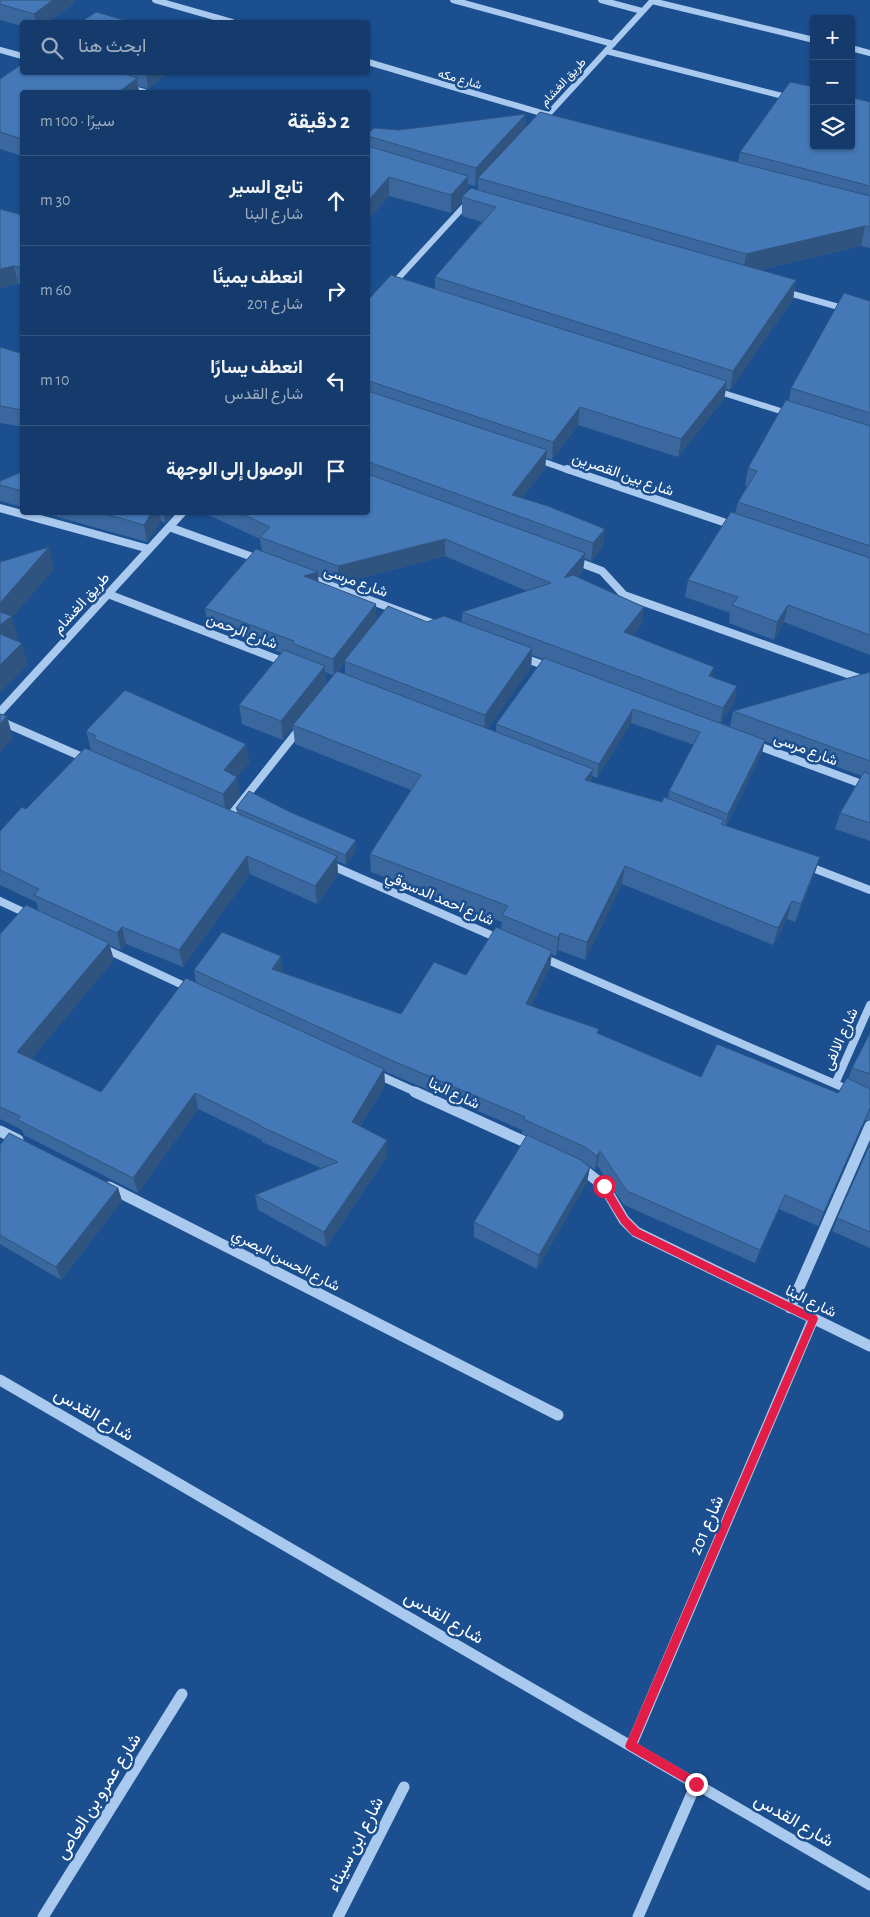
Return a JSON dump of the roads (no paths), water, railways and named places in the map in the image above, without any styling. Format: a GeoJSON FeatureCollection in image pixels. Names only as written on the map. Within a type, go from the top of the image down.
{"type":"FeatureCollection","features":[{"type":"Feature","properties":{"kind":"street"},"geometry":{"type":"LineString","coordinates":[[155,0],[225,20]]}},
{"type":"Feature","properties":{"kind":"street"},"geometry":{"type":"LineString","coordinates":[[453,0],[613,44]]}},
{"type":"Feature","properties":{"kind":"street"},"geometry":{"type":"LineString","coordinates":[[601,0],[642,11]]}},
{"type":"Feature","properties":{"kind":"street"},"geometry":{"type":"LineString","coordinates":[[653,1],[810,39]]}},
{"type":"Feature","properties":{"kind":"street","name":"طريق الغشام"},"geometry":{"type":"LineString","coordinates":[[547,129],[537,126],[653,1]]}},
{"type":"Feature","properties":{"kind":"street"},"geometry":{"type":"LineString","coordinates":[[855,49],[870,53]]}},
{"type":"Feature","properties":{"kind":"street"},"geometry":{"type":"LineString","coordinates":[[0,50],[20,55]]}},
{"type":"Feature","properties":{"kind":"street"},"geometry":{"type":"LineString","coordinates":[[606,51],[810,103]]}},
{"type":"Feature","properties":{"kind":"street","name":"شارع مكه"},"geometry":{"type":"LineString","coordinates":[[370,63],[548,115]]}},
{"type":"Feature","properties":{"kind":"street"},"geometry":{"type":"LineString","coordinates":[[127,88],[136,90]]}},
{"type":"Feature","properties":{"kind":"street"},"geometry":{"type":"LineString","coordinates":[[384,293],[471,199],[479,204]]}},
{"type":"Feature","properties":{"kind":"street"},"geometry":{"type":"LineString","coordinates":[[390,287],[399,290]]}},
{"type":"Feature","properties":{"kind":"street"},"geometry":{"type":"LineString","coordinates":[[775,289],[851,310]]}},
{"type":"Feature","properties":{"kind":"street"},"geometry":{"type":"LineString","coordinates":[[710,389],[795,416]]}},
{"type":"Feature","properties":{"kind":"street","name":"شارع بين القصرين"},"geometry":{"type":"LineString","coordinates":[[526,456],[740,528]]}},
{"type":"Feature","properties":{"kind":"street"},"geometry":{"type":"LineString","coordinates":[[0,508],[20,514]]}},
{"type":"Feature","properties":{"kind":"street"},"geometry":{"type":"LineString","coordinates":[[25,515],[149,549]]}},
{"type":"Feature","properties":{"kind":"street","name":"طريق الغشام"},"geometry":{"type":"LineString","coordinates":[[0,712],[180,515]]}},
{"type":"Feature","properties":{"kind":"street"},"geometry":{"type":"LineString","coordinates":[[170,527],[272,564]]}},
{"type":"Feature","properties":{"kind":"street"},"geometry":{"type":"LineString","coordinates":[[565,557],[602,571],[624,594],[870,682]]}},
{"type":"Feature","properties":{"kind":"street","name":"شارع مرسى"},"geometry":{"type":"LineString","coordinates":[[300,575],[449,630]]}},
{"type":"Feature","properties":{"kind":"street","name":"شارع الرحمن"},"geometry":{"type":"LineString","coordinates":[[108,594],[300,668]]}},
{"type":"Feature","properties":{"kind":"street"},"geometry":{"type":"LineString","coordinates":[[388,616],[394,609]]}},
{"type":"Feature","properties":{"kind":"street"},"geometry":{"type":"LineString","coordinates":[[513,654],[559,671]]}},
{"type":"Feature","properties":{"kind":"street"},"geometry":{"type":"LineString","coordinates":[[535,672],[541,664]]}},
{"type":"Feature","properties":{"kind":"street"},"geometry":{"type":"LineString","coordinates":[[227,821],[306,721]]}},
{"type":"Feature","properties":{"kind":"street"},"geometry":{"type":"LineString","coordinates":[[0,722],[100,765]]}},
{"type":"Feature","properties":{"kind":"street","name":"شارع مرسى"},"geometry":{"type":"LineString","coordinates":[[742,739],[870,787]]}},
{"type":"Feature","properties":{"kind":"street"},"geometry":{"type":"LineString","coordinates":[[218,817],[236,825]]}},
{"type":"Feature","properties":{"kind":"street","name":"شارع احمد الدسوقي"},"geometry":{"type":"LineString","coordinates":[[318,860],[508,943]]}},
{"type":"Feature","properties":{"kind":"street"},"geometry":{"type":"LineString","coordinates":[[797,862],[870,890]]}},
{"type":"Feature","properties":{"kind":"street"},"geometry":{"type":"LineString","coordinates":[[0,901],[36,918]]}},
{"type":"Feature","properties":{"kind":"street"},"geometry":{"type":"LineString","coordinates":[[91,943],[200,993]]}},
{"type":"Feature","properties":{"kind":"street"},"geometry":{"type":"LineString","coordinates":[[536,954],[870,1099]]}},
{"type":"Feature","properties":{"kind":"street","name":"شارع الالفى"},"geometry":{"type":"LineString","coordinates":[[835,1084],[870,1005]]}},
{"type":"Feature","properties":{"kind":"street","name":"شارع البنا"},"geometry":{"type":"LineString","coordinates":[[363,1068],[544,1151]]}},
{"type":"Feature","properties":{"kind":"street"},"geometry":{"type":"LineString","coordinates":[[790,1308],[870,1126]]}},
{"type":"Feature","properties":{"kind":"street"},"geometry":{"type":"LineString","coordinates":[[0,1132],[26,1145]]}},
{"type":"Feature","properties":{"kind":"street","name":"شارع البنا"},"geometry":{"type":"LineString","coordinates":[[571,1163],[604,1186],[624,1220],[636,1232],[870,1346]]}},
{"type":"Feature","properties":{"kind":"street","name":"شارع الحسن البصري"},"geometry":{"type":"LineString","coordinates":[[97,1181],[558,1415]]}},
{"type":"Feature","properties":{"kind":"street","name":"شارع 201"},"geometry":{"type":"LineString","coordinates":[[631,1746],[813,1319]]}},
{"type":"Feature","properties":{"kind":"street","name":"شارع القدس"},"geometry":{"type":"LineString","coordinates":[[0,1380],[870,1885]]}},
{"type":"Feature","properties":{"kind":"street","name":"شارع عمرو بن العاص"},"geometry":{"type":"LineString","coordinates":[[43,1917],[182,1694]]}},
{"type":"Feature","properties":{"kind":"street"},"geometry":{"type":"LineString","coordinates":[[638,1917],[696,1784]]}},
{"type":"Feature","properties":{"kind":"street","name":"شارع ابن سيناء"},"geometry":{"type":"LineString","coordinates":[[338,1917],[404,1787]]}}]}
